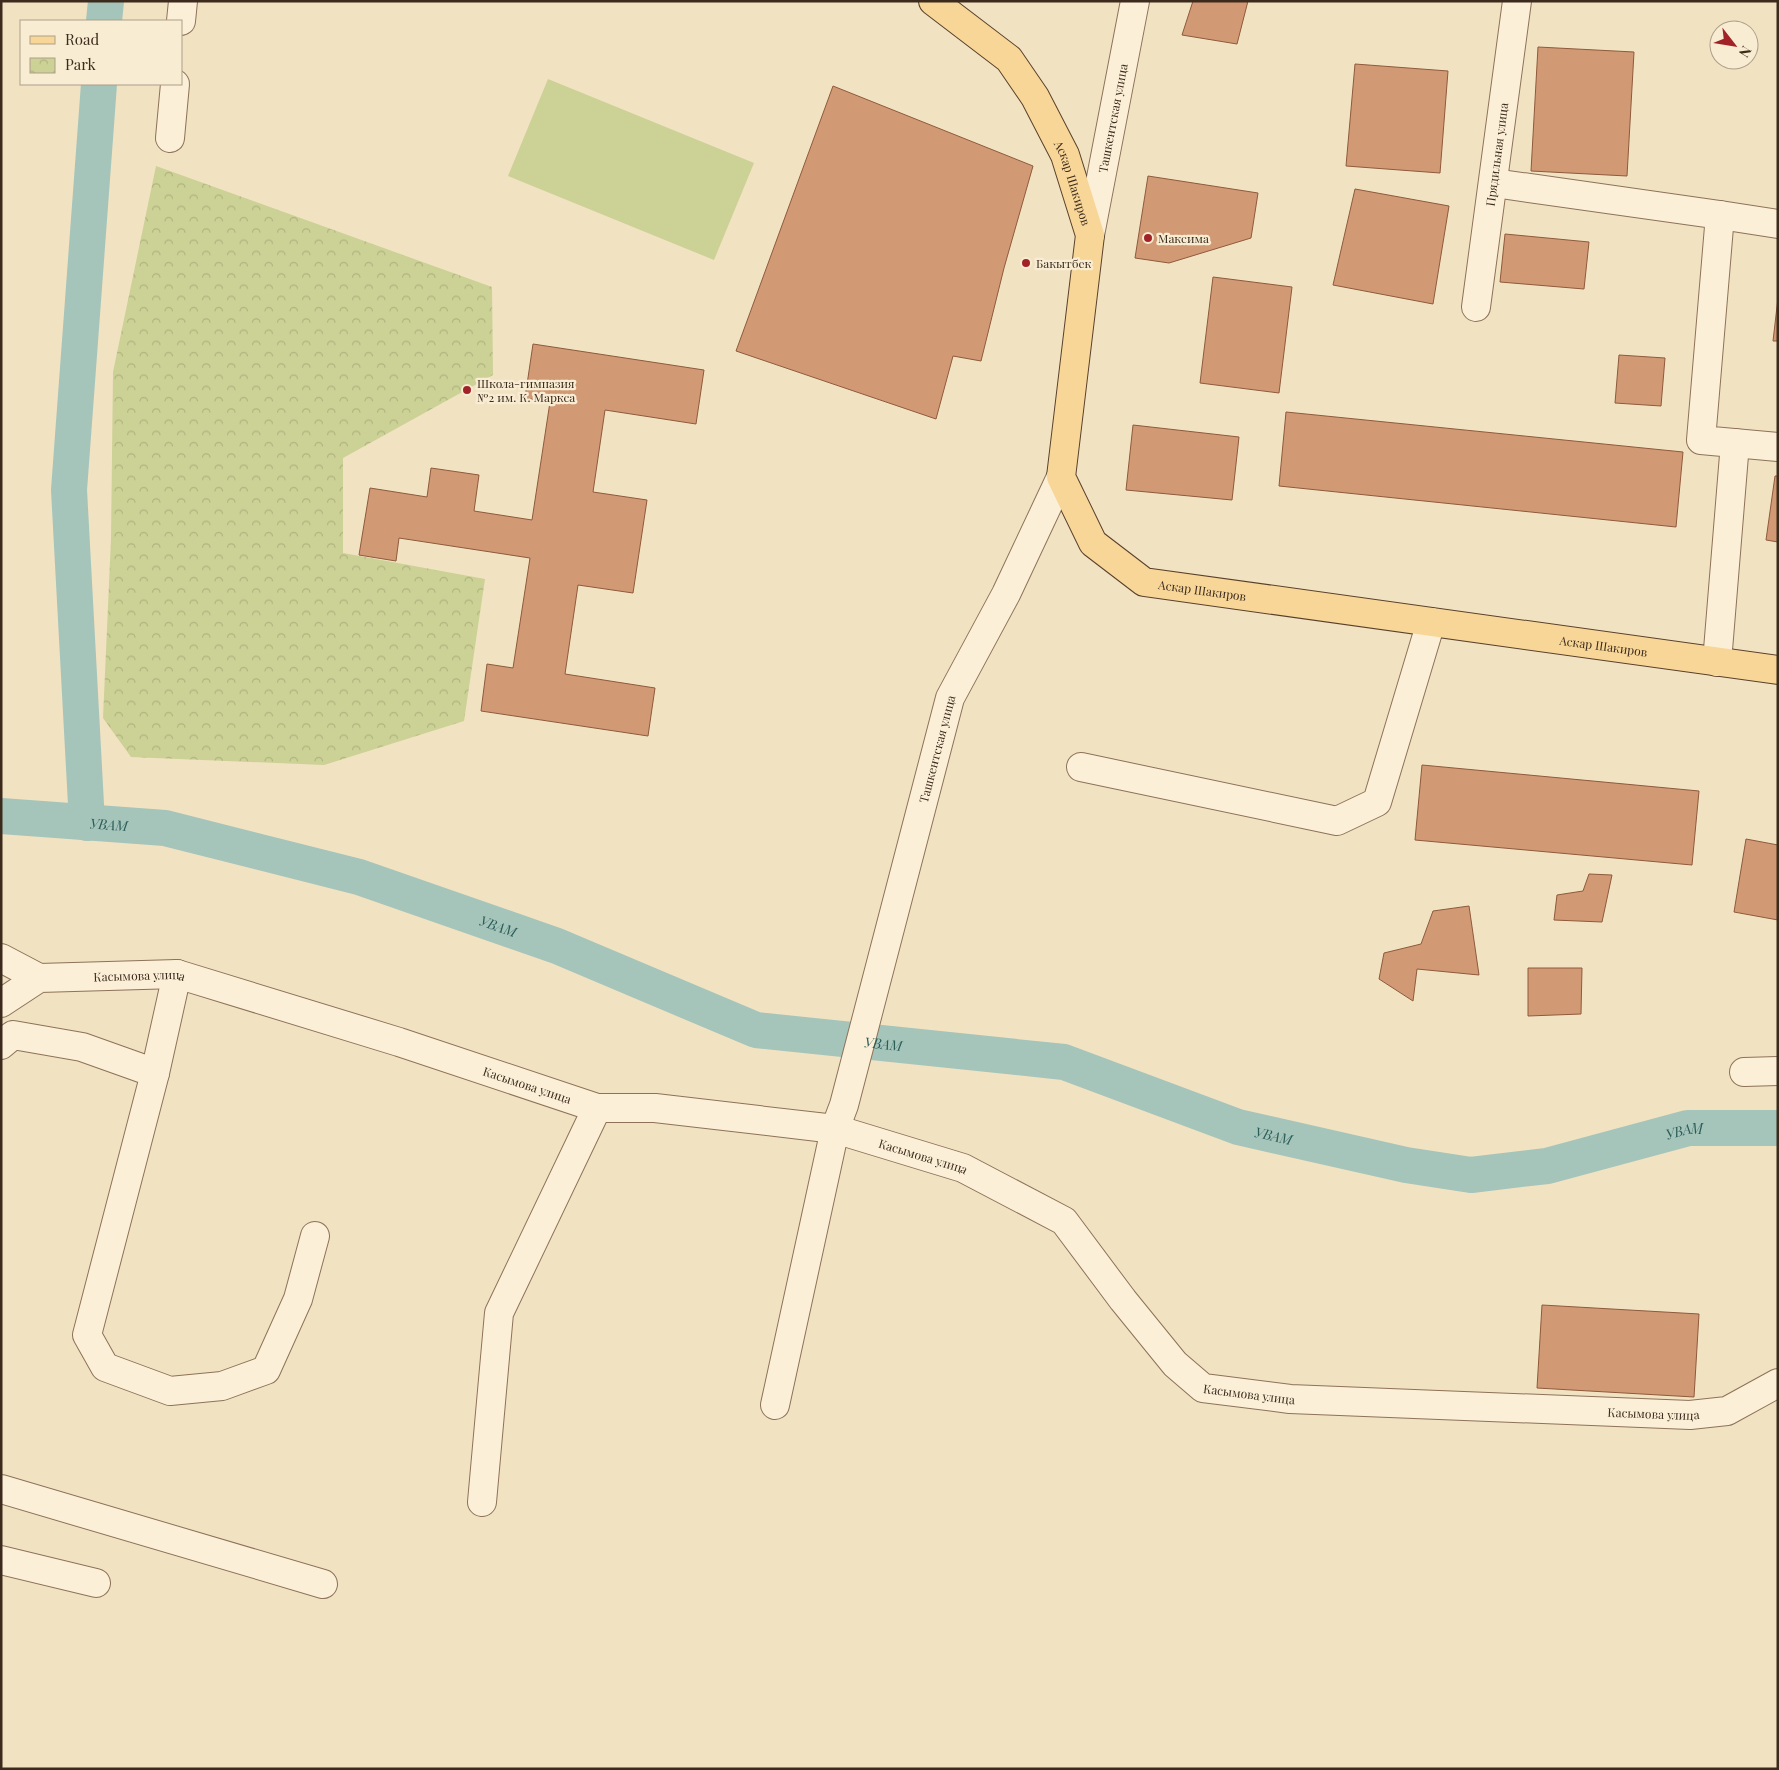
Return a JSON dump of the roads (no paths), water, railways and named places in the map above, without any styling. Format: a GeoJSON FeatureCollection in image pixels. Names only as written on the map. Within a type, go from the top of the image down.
{"type":"FeatureCollection","features":[{"type":"Feature","properties":{"kind":"main road","name":"Аскар Шакиров"},"geometry":{"type":"LineString","coordinates":[[933,1],[1009,59],[1035,97],[1065,155],[1090,235],[1061,477],[1093,543],[1144,582],[1778,670]]}},
{"type":"Feature","properties":{"kind":"street"},"geometry":{"type":"LineString","coordinates":[[181,20],[183,1]]}},
{"type":"Feature","properties":{"kind":"street","name":"Ташкентская улица"},"geometry":{"type":"LineString","coordinates":[[1090,235],[1135,1]]}},
{"type":"Feature","properties":{"kind":"street","name":"Прядильная улица"},"geometry":{"type":"LineString","coordinates":[[1476,307],[1517,1]]}},
{"type":"Feature","properties":{"kind":"street"},"geometry":{"type":"LineString","coordinates":[[170,138],[175,85]]}},
{"type":"Feature","properties":{"kind":"street"},"geometry":{"type":"LineString","coordinates":[[1494,183],[1778,224]]}},
{"type":"Feature","properties":{"kind":"street"},"geometry":{"type":"LineString","coordinates":[[1720,215],[1701,440],[1778,447]]}},
{"type":"Feature","properties":{"kind":"street"},"geometry":{"type":"LineString","coordinates":[[1717,662],[1735,443]]}},
{"type":"Feature","properties":{"kind":"street","name":"Ташкентская улица"},"geometry":{"type":"LineString","coordinates":[[775,1404],[839,1117],[950,698],[1006,594],[1061,477]]}},
{"type":"Feature","properties":{"kind":"street"},"geometry":{"type":"LineString","coordinates":[[1081,767],[1337,821],[1377,802],[1431,622]]}},
{"type":"Feature","properties":{"kind":"street"},"geometry":{"type":"LineString","coordinates":[[1,958],[39,978],[1,1003]]}},
{"type":"Feature","properties":{"kind":"street"},"geometry":{"type":"LineString","coordinates":[[177,974],[155,1072],[88,1335],[105,1367],[170,1391],[222,1386],[266,1370],[298,1299],[314,1236]]}},
{"type":"Feature","properties":{"kind":"street","name":"Касымова улица"},"geometry":{"type":"LineString","coordinates":[[39,978],[177,974],[399,1042],[597,1108],[656,1108],[839,1117],[963,1168],[1064,1221],[1123,1300],[1175,1364],[1203,1388],[1290,1399],[1690,1416],[1726,1412],[1778,1383]]}},
{"type":"Feature","properties":{"kind":"street"},"geometry":{"type":"LineString","coordinates":[[1,1045],[13,1035],[73,1046],[155,1072]]}},
{"type":"Feature","properties":{"kind":"street"},"geometry":{"type":"LineString","coordinates":[[1744,1072],[1778,1071]]}},
{"type":"Feature","properties":{"kind":"street"},"geometry":{"type":"LineString","coordinates":[[482,1502],[499,1313],[597,1108]]}},
{"type":"Feature","properties":{"kind":"street"},"geometry":{"type":"LineString","coordinates":[[1,1489],[323,1584]]}},
{"type":"Feature","properties":{"kind":"street"},"geometry":{"type":"LineString","coordinates":[[1,1560],[96,1582]]}},
{"type":"Feature","properties":{"kind":"waterway"},"geometry":{"type":"LineString","coordinates":[[104,20],[106,1]]}},
{"type":"Feature","properties":{"kind":"waterway"},"geometry":{"type":"LineString","coordinates":[[87,823],[69,490],[99,85]]}},
{"type":"Feature","properties":{"kind":"waterway","name":"УВАМ"},"geometry":{"type":"LineString","coordinates":[[1,816],[165,828],[359,877],[557,946],[756,1030],[1064,1062],[1238,1127],[1406,1165],[1471,1175],[1547,1166],[1688,1128],[1778,1128]]}},
{"type":"Feature","properties":{"kind":"place","name":"Максима"},"geometry":{"type":"Point","coordinates":[1148,238]}},
{"type":"Feature","properties":{"kind":"place","name":"Бакытбек"},"geometry":{"type":"Point","coordinates":[1026,263]}},
{"type":"Feature","properties":{"kind":"place","name":"Школа-гимназия №2 им. К. Маркса"},"geometry":{"type":"Point","coordinates":[467,390]}}]}
